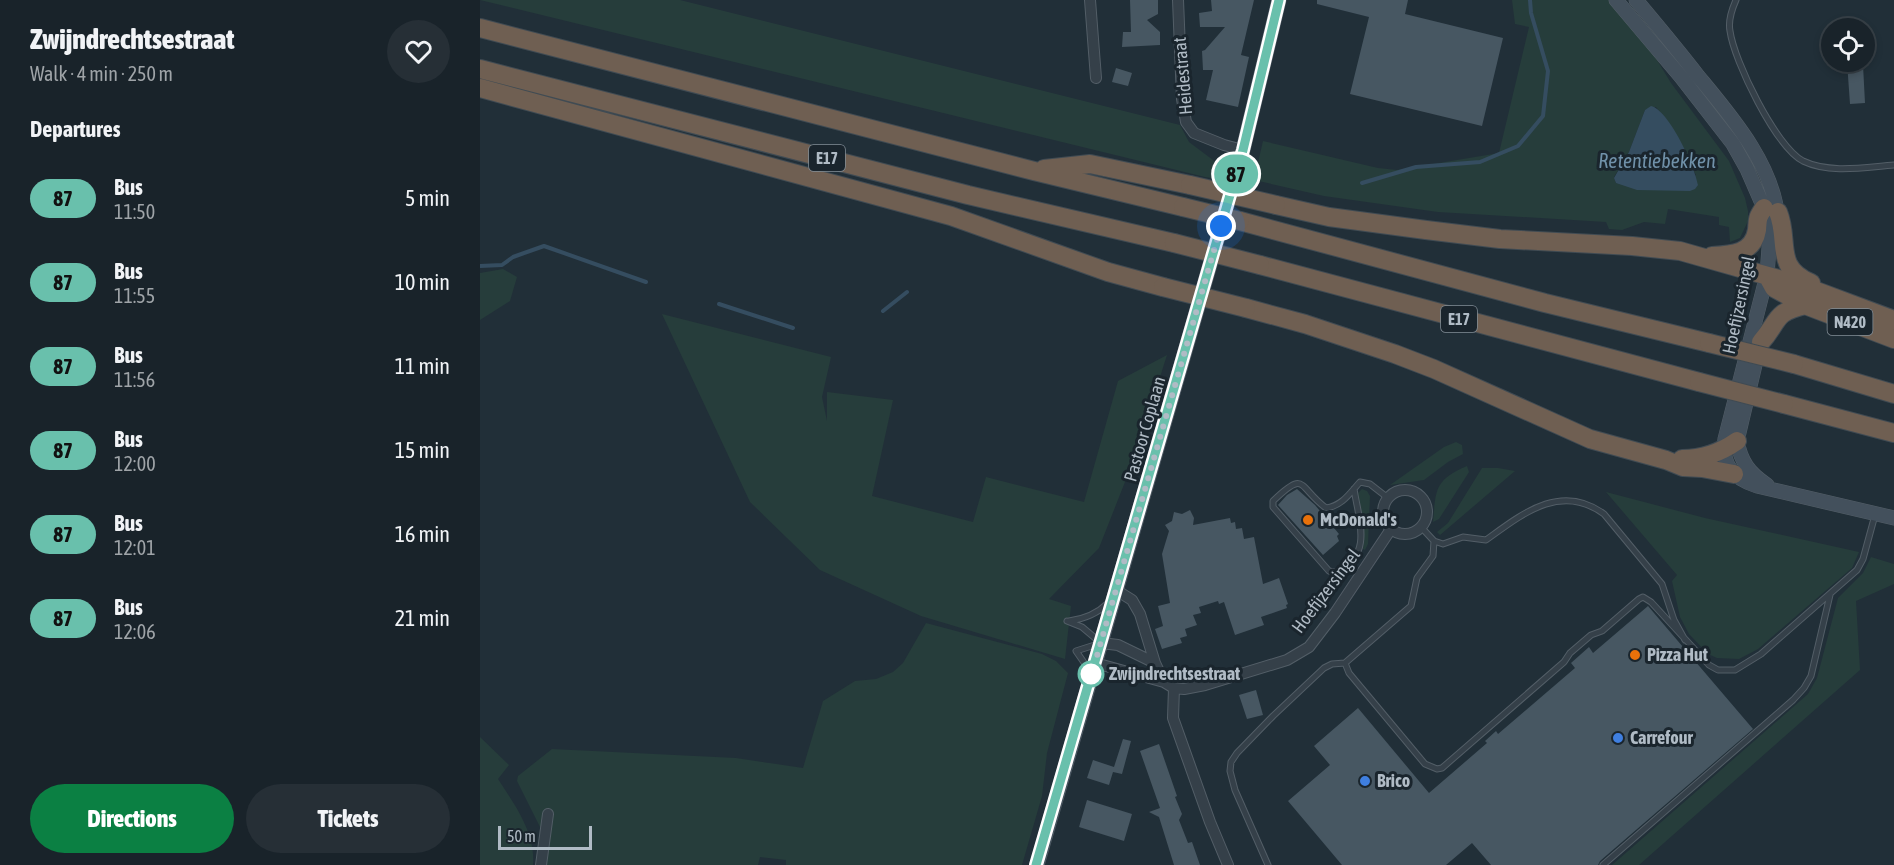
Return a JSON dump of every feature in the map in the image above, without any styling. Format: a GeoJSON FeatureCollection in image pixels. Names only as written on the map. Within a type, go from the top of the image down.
{"type":"FeatureCollection","features":[{"type":"Feature","properties":{"kind":"highway","name":"E17"},"geometry":{"type":"LineString","coordinates":[[480,28],[1034,171],[1270,228],[1545,303],[1794,364],[1894,394]]}},
{"type":"Feature","properties":{"kind":"highway","name":"E17"},"geometry":{"type":"LineString","coordinates":[[480,69],[968,195],[1260,265],[1894,433]]}},
{"type":"Feature","properties":{"kind":"highway"},"geometry":{"type":"LineString","coordinates":[[480,88],[951,216],[1108,272],[1305,324],[1434,369],[1590,439],[1666,460],[1683,467],[1734,474]]}},
{"type":"Feature","properties":{"kind":"highway"},"geometry":{"type":"LineString","coordinates":[[1034,171],[1090,164],[1329,217],[1500,239],[1680,251],[1772,280]]}},
{"type":"Feature","properties":{"kind":"highway"},"geometry":{"type":"LineString","coordinates":[[1700,256],[1727,255],[1744,251],[1753,242],[1757,230],[1757,218],[1771,210],[1782,221],[1783,250],[1790,269],[1797,276],[1816,285],[1834,299]]}},
{"type":"Feature","properties":{"kind":"highway","name":"N420"},"geometry":{"type":"LineString","coordinates":[[1772,280],[1894,320]]}},
{"type":"Feature","properties":{"kind":"highway","name":"N420"},"geometry":{"type":"LineString","coordinates":[[1772,280],[1805,305],[1894,339]]}},
{"type":"Feature","properties":{"kind":"highway"},"geometry":{"type":"LineString","coordinates":[[1761,342],[1779,314],[1805,305]]}},
{"type":"Feature","properties":{"kind":"highway"},"geometry":{"type":"LineString","coordinates":[[1666,460],[1697,459],[1730,445]]}},
{"type":"Feature","properties":{"kind":"street"},"geometry":{"type":"LineString","coordinates":[[1090,0],[1096,78]]}},
{"type":"Feature","properties":{"kind":"street","name":"Heidestraat"},"geometry":{"type":"LineString","coordinates":[[1178,0],[1182,99],[1186,122],[1194,133],[1243,150]]}},
{"type":"Feature","properties":{"kind":"street","name":"Pastoor Coplaan"},"geometry":{"type":"LineString","coordinates":[[1036,865],[1243,150],[1279,0]]}},
{"type":"Feature","properties":{"kind":"street","name":"Hoefijzersingel"},"geometry":{"type":"LineString","coordinates":[[1616,0],[1687,84],[1733,144],[1771,210]]}},
{"type":"Feature","properties":{"kind":"street","name":"Hoefijzersingel"},"geometry":{"type":"LineString","coordinates":[[1636,0],[1742,132],[1758,157],[1771,210],[1772,280],[1761,342],[1730,445]]}},
{"type":"Feature","properties":{"kind":"street","name":"Hoefijzersingel"},"geometry":{"type":"LineString","coordinates":[[1730,445],[1772,280]]}},
{"type":"Feature","properties":{"kind":"street"},"geometry":{"type":"LineString","coordinates":[[1730,445],[1728,467],[1743,481],[1894,518]]}},
{"type":"Feature","properties":{"kind":"street"},"geometry":{"type":"LineString","coordinates":[[1730,445],[1740,454],[1746,468],[1773,489]]}},
{"type":"Feature","properties":{"kind":"street"},"geometry":{"type":"LineString","coordinates":[[1400,490],[1414,492],[1420,496],[1426,508],[1425,521],[1421,527],[1410,533],[1397,532],[1392,529],[1384,518],[1383,510],[1388,498],[1400,490]]}},
{"type":"Feature","properties":{"kind":"street","name":"Hoefijzersingel"},"geometry":{"type":"LineString","coordinates":[[1169,685],[1184,689],[1205,685],[1287,660],[1309,646],[1392,529]]}},
{"type":"Feature","properties":{"kind":"street"},"geometry":{"type":"LineString","coordinates":[[1115,594],[1132,600],[1140,614],[1155,663],[1169,685],[1173,718],[1178,735],[1228,865]]}},
{"type":"Feature","properties":{"kind":"street"},"geometry":{"type":"LineString","coordinates":[[1101,643],[1118,645],[1155,663]]}},
{"type":"Feature","properties":{"kind":"street"},"geometry":{"type":"LineString","coordinates":[[1095,663],[1169,685]]}},
{"type":"Feature","properties":{"kind":"street"},"geometry":{"type":"LineString","coordinates":[[541,865],[548,814]]}},
{"type":"Feature","properties":{"kind":"lane"},"geometry":{"type":"LineString","coordinates":[[1736,0],[1732,9],[1730,30],[1742,67],[1772,127],[1788,148],[1803,160],[1828,168],[1894,165]]}},
{"type":"Feature","properties":{"kind":"lane"},"geometry":{"type":"LineString","coordinates":[[1354,489],[1362,541],[1351,563],[1338,573],[1329,571],[1273,507],[1273,501],[1289,486],[1296,483],[1304,484],[1326,508],[1340,504],[1360,482],[1370,484],[1388,498]]}},
{"type":"Feature","properties":{"kind":"lane"},"geometry":{"type":"LineString","coordinates":[[1421,527],[1434,541],[1443,544],[1463,537],[1486,540],[1526,512],[1555,502],[1581,502],[1594,506],[1604,514],[1656,574],[1662,584],[1674,620],[1685,640]]}},
{"type":"Feature","properties":{"kind":"lane"},"geometry":{"type":"LineString","coordinates":[[1345,663],[1349,673],[1425,764],[1437,770],[1564,662],[1570,653],[1591,635],[1602,631],[1643,597],[1651,602],[1709,665],[1718,670],[1735,670],[1743,667],[1761,654],[1861,565],[1875,513]]}},
{"type":"Feature","properties":{"kind":"lane"},"geometry":{"type":"LineString","coordinates":[[1268,865],[1232,778],[1231,762],[1237,753],[1324,668],[1332,664],[1345,663],[1411,606],[1417,578],[1433,556],[1434,541]]}},
{"type":"Feature","properties":{"kind":"lane"},"geometry":{"type":"LineString","coordinates":[[1603,865],[1804,688],[1811,676],[1830,593]]}},
{"type":"Feature","properties":{"kind":"lane"},"geometry":{"type":"LineString","coordinates":[[1101,643],[1082,627],[1067,621],[1084,619],[1101,610],[1115,594]]}},
{"type":"Feature","properties":{"kind":"lane"},"geometry":{"type":"LineString","coordinates":[[1090,680],[1085,664],[1076,651],[1101,643]]}},
{"type":"Feature","properties":{"kind":"green space"},"geometry":{"type":"Polygon","coordinates":[[[480,0],[680,0],[1180,125],[1189,142],[1217,163],[1220,170],[1218,179],[1205,177],[480,0]]]}},
{"type":"Feature","properties":{"kind":"green space"},"geometry":{"type":"Polygon","coordinates":[[[1512,0],[1610,0],[1646,42],[1671,83],[1729,161],[1745,198],[1748,211],[1748,221],[1740,238],[1730,242],[1729,227],[1719,225],[1719,217],[1668,209],[1665,224],[1644,222],[1622,230],[1609,229],[1606,222],[1438,212],[1324,196],[1254,180],[1263,141],[1378,168],[1397,170],[1499,153],[1529,27],[1515,24],[1512,0]],[[1656,107],[1645,110],[1629,152],[1614,177],[1616,183],[1676,190],[1696,175],[1669,123],[1656,107]]]}},
{"type":"Feature","properties":{"kind":"green space"},"geometry":{"type":"Polygon","coordinates":[[[503,269],[517,277],[510,301],[480,320],[480,273],[503,269]]]}},
{"type":"Feature","properties":{"kind":"green space"},"geometry":{"type":"Polygon","coordinates":[[[662,314],[831,357],[822,397],[827,421],[827,392],[893,400],[872,496],[973,522],[986,477],[1084,502],[1118,381],[1167,355],[1134,459],[1099,548],[1049,599],[1071,606],[1065,659],[921,616],[820,570],[750,502],[662,314]]]}},
{"type":"Feature","properties":{"kind":"green space"},"geometry":{"type":"Polygon","coordinates":[[[1456,442],[1462,445],[1463,454],[1424,480],[1390,485],[1444,447],[1456,442]]]}},
{"type":"Feature","properties":{"kind":"green space"},"geometry":{"type":"Polygon","coordinates":[[[1467,466],[1469,472],[1439,519],[1433,522],[1438,488],[1448,476],[1467,466]]]}},
{"type":"Feature","properties":{"kind":"green space"},"geometry":{"type":"Polygon","coordinates":[[[1482,468],[1515,471],[1440,535],[1437,532],[1448,523],[1482,468]]]}},
{"type":"Feature","properties":{"kind":"green space"},"geometry":{"type":"Polygon","coordinates":[[[1362,489],[1370,496],[1368,544],[1365,550],[1363,549],[1364,536],[1358,493],[1362,489]]]}},
{"type":"Feature","properties":{"kind":"green space"},"geometry":{"type":"Polygon","coordinates":[[[1606,492],[1705,518],[1859,552],[1852,568],[1758,649],[1739,659],[1717,658],[1708,654],[1689,634],[1680,617],[1672,581],[1677,575],[1606,492]]]}},
{"type":"Feature","properties":{"kind":"green space"},"geometry":{"type":"Polygon","coordinates":[[[1871,557],[1894,564],[1894,584],[1856,601],[1860,670],[1639,865],[1612,865],[1808,694],[1817,678],[1838,598],[1863,573],[1871,557]]]}},
{"type":"Feature","properties":{"kind":"green space"},"geometry":{"type":"Polygon","coordinates":[[[926,623],[1042,654],[1056,661],[1068,673],[1047,753],[1042,796],[1022,865],[786,865],[786,860],[760,857],[758,865],[543,865],[545,837],[517,781],[518,776],[552,749],[736,758],[803,768],[823,701],[855,681],[876,679],[893,672],[903,663],[926,623]]]}},
{"type":"Feature","properties":{"kind":"green space"},"geometry":{"type":"Polygon","coordinates":[[[480,737],[509,765],[498,779],[523,819],[531,842],[533,865],[480,865],[480,737]]]}},
{"type":"Feature","properties":{"kind":"water","name":"Retentiebekken"},"geometry":{"type":"Polygon","coordinates":[[[1651,106],[1666,118],[1687,153],[1698,185],[1695,189],[1690,191],[1637,190],[1616,183],[1614,178],[1629,152],[1645,110],[1651,106]]]}},
{"type":"Feature","properties":{"kind":"building"},"geometry":{"type":"Polygon","coordinates":[[[1130,0],[1158,0],[1158,14],[1147,20],[1160,32],[1160,45],[1122,47],[1123,32],[1131,32],[1130,0]]]}},
{"type":"Feature","properties":{"kind":"building"},"geometry":{"type":"Polygon","coordinates":[[[1211,0],[1254,0],[1241,55],[1249,57],[1238,107],[1206,100],[1213,70],[1203,70],[1202,51],[1225,27],[1200,27],[1199,13],[1212,11],[1211,0]]]}},
{"type":"Feature","properties":{"kind":"building"},"geometry":{"type":"Polygon","coordinates":[[[1317,0],[1408,0],[1405,14],[1503,38],[1482,126],[1350,94],[1369,17],[1317,4],[1317,0]]]}},
{"type":"Feature","properties":{"kind":"building"},"geometry":{"type":"Polygon","coordinates":[[[1116,68],[1132,73],[1128,86],[1112,82],[1116,68]]]}},
{"type":"Feature","properties":{"kind":"building"},"geometry":{"type":"Polygon","coordinates":[[[1848,72],[1863,72],[1865,103],[1850,104],[1848,72]]]}},
{"type":"Feature","properties":{"kind":"building","name":"McDonald's"},"geometry":{"type":"Polygon","coordinates":[[[1297,489],[1315,505],[1339,534],[1337,536],[1339,541],[1323,555],[1278,505],[1287,495],[1297,489]]]}},
{"type":"Feature","properties":{"kind":"building"},"geometry":{"type":"Polygon","coordinates":[[[1190,510],[1194,518],[1193,525],[1230,518],[1231,523],[1235,522],[1236,529],[1242,528],[1244,539],[1254,537],[1263,584],[1279,578],[1288,604],[1287,608],[1261,617],[1264,625],[1235,635],[1224,602],[1219,604],[1218,601],[1199,607],[1201,613],[1193,615],[1197,625],[1185,629],[1187,636],[1180,638],[1182,643],[1162,649],[1155,629],[1163,626],[1158,606],[1170,603],[1162,554],[1169,531],[1165,525],[1172,521],[1174,512],[1182,514],[1190,510]]]}},
{"type":"Feature","properties":{"kind":"building","name":"Carrefour"},"geometry":{"type":"Polygon","coordinates":[[[1648,606],[1753,729],[1598,865],[1491,865],[1472,843],[1446,865],[1342,865],[1288,801],[1330,765],[1314,746],[1358,708],[1429,793],[1487,743],[1485,741],[1496,731],[1498,734],[1575,668],[1571,663],[1589,647],[1593,653],[1648,606]]]}},
{"type":"Feature","properties":{"kind":"building"},"geometry":{"type":"Polygon","coordinates":[[[1256,690],[1263,715],[1247,719],[1239,695],[1256,690]]]}},
{"type":"Feature","properties":{"kind":"building"},"geometry":{"type":"Polygon","coordinates":[[[1123,739],[1131,741],[1122,774],[1113,772],[1109,785],[1087,778],[1093,760],[1114,767],[1123,739]]]}},
{"type":"Feature","properties":{"kind":"building"},"geometry":{"type":"Polygon","coordinates":[[[1159,744],[1182,814],[1179,820],[1188,843],[1192,842],[1200,865],[1174,865],[1159,817],[1149,812],[1160,808],[1140,751],[1159,744]]]}},
{"type":"Feature","properties":{"kind":"building"},"geometry":{"type":"Polygon","coordinates":[[[1087,800],[1132,814],[1124,841],[1079,827],[1087,800]]]}},
{"type":"Feature","properties":{"kind":"waterway"},"geometry":{"type":"LineString","coordinates":[[1362,183],[1416,167],[1480,162],[1518,146],[1543,116],[1548,71],[1531,13],[1530,0]]}},
{"type":"Feature","properties":{"kind":"waterway"},"geometry":{"type":"LineString","coordinates":[[480,266],[502,265],[513,257],[544,246],[646,282]]}},
{"type":"Feature","properties":{"kind":"waterway"},"geometry":{"type":"LineString","coordinates":[[883,311],[907,292]]}},
{"type":"Feature","properties":{"kind":"waterway"},"geometry":{"type":"LineString","coordinates":[[719,304],[793,328]]}},
{"type":"Feature","properties":{"kind":"bus line","name":"87"},"geometry":{"type":"LineString","coordinates":[[1036,865],[1243,150],[1279,0]]}},
{"type":"Feature","properties":{"kind":"place","name":"McDonald's"},"geometry":{"type":"Point","coordinates":[1308,520]}},
{"type":"Feature","properties":{"kind":"place","name":"Pizza Hut"},"geometry":{"type":"Point","coordinates":[1635,655]}},
{"type":"Feature","properties":{"kind":"place","name":"Zwijndrechtsestraat"},"geometry":{"type":"Point","coordinates":[1091,674]}},
{"type":"Feature","properties":{"kind":"place","name":"Carrefour"},"geometry":{"type":"Point","coordinates":[1618,738]}},
{"type":"Feature","properties":{"kind":"place","name":"Brico"},"geometry":{"type":"Point","coordinates":[1365,781]}},
{"type":"Feature","properties":{"kind":"route"},"geometry":{"type":"LineString","coordinates":[[1091,674],[1090,680],[1221,226]]}}]}
